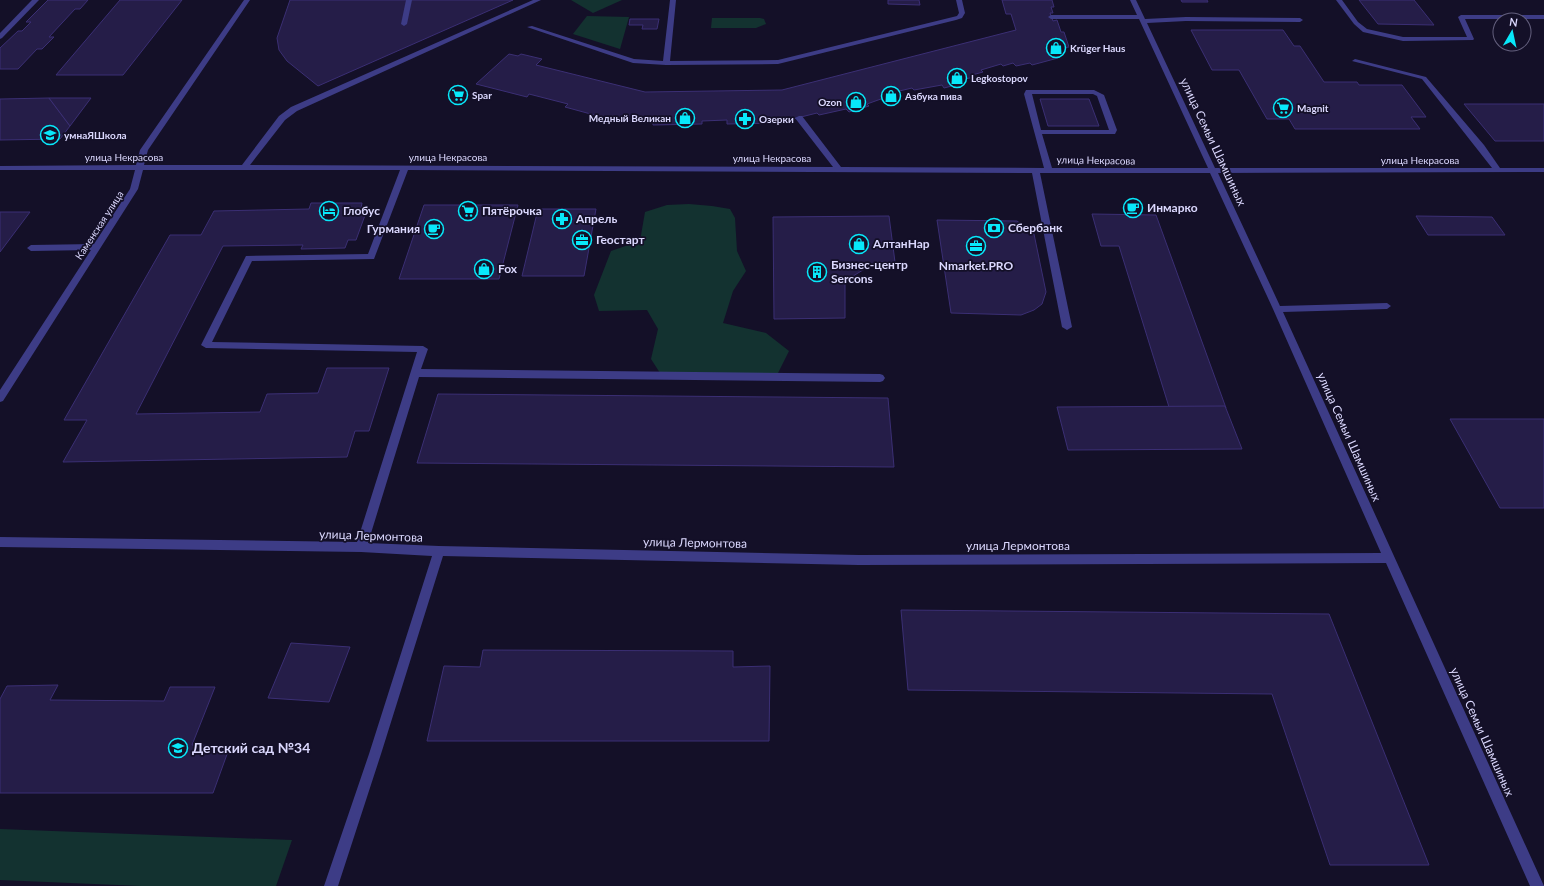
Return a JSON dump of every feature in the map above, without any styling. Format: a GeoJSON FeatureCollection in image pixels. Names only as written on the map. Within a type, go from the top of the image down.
{"type":"FeatureCollection","features":[{"type":"Feature","properties":{"kind":"street"},"geometry":{"type":"LineString","coordinates":[[0,37],[36,0]]}},
{"type":"Feature","properties":{"kind":"street","name":"Каменская улица"},"geometry":{"type":"LineString","coordinates":[[0,398],[134,189],[144,150],[247,0]]}},
{"type":"Feature","properties":{"kind":"street"},"geometry":{"type":"LineString","coordinates":[[404,24],[409,0]]}},
{"type":"Feature","properties":{"kind":"street"},"geometry":{"type":"LineString","coordinates":[[244,166],[282,118],[294,109],[538,0]]}},
{"type":"Feature","properties":{"kind":"street"},"geometry":{"type":"LineString","coordinates":[[666,63],[673,0]]}},
{"type":"Feature","properties":{"kind":"street"},"geometry":{"type":"LineString","coordinates":[[530,27],[633,61],[666,63],[778,62],[960,17],[962,13],[959,0]]}},
{"type":"Feature","properties":{"kind":"street","name":"улица Семьи Шамшиных"},"geometry":{"type":"LineString","coordinates":[[1133,0],[1277,309],[1537,886]]}},
{"type":"Feature","properties":{"kind":"street"},"geometry":{"type":"LineString","coordinates":[[1339,0],[1356,24],[1365,31],[1403,39],[1472,39],[1461,17],[1544,17]]}},
{"type":"Feature","properties":{"kind":"street"},"geometry":{"type":"LineString","coordinates":[[1052,17],[1300,20]]}},
{"type":"Feature","properties":{"kind":"street"},"geometry":{"type":"LineString","coordinates":[[1355,61],[1424,78],[1481,147],[1497,169]]}},
{"type":"Feature","properties":{"kind":"street"},"geometry":{"type":"LineString","coordinates":[[1038,132],[1108,133],[1112,132],[1113,130],[1098,93],[1032,91],[1028,94],[1038,132],[1048,169]]}},
{"type":"Feature","properties":{"kind":"street"},"geometry":{"type":"LineString","coordinates":[[799,118],[838,168]]}},
{"type":"Feature","properties":{"kind":"street","name":"улица Некрасова"},"geometry":{"type":"LineString","coordinates":[[0,168],[244,166],[1544,170]]}},
{"type":"Feature","properties":{"kind":"street"},"geometry":{"type":"LineString","coordinates":[[362,547],[423,348],[206,345],[249,258],[371,256],[406,167]]}},
{"type":"Feature","properties":{"kind":"street"},"geometry":{"type":"LineString","coordinates":[[1035,169],[1067,327]]}},
{"type":"Feature","properties":{"kind":"street"},"geometry":{"type":"LineString","coordinates":[[30,248],[97,247]]}},
{"type":"Feature","properties":{"kind":"street"},"geometry":{"type":"LineString","coordinates":[[1277,309],[1387,306]]}},
{"type":"Feature","properties":{"kind":"street"},"geometry":{"type":"LineString","coordinates":[[416,373],[880,378]]}},
{"type":"Feature","properties":{"kind":"street","name":"улица Лермонтова"},"geometry":{"type":"LineString","coordinates":[[0,542],[362,547],[439,551],[859,560],[1389,558]]}},
{"type":"Feature","properties":{"kind":"street"},"geometry":{"type":"LineString","coordinates":[[331,886],[375,754],[439,551]]}},
{"type":"Feature","properties":{"kind":"green space"},"geometry":{"type":"Polygon","coordinates":[[[571,0],[622,0],[593,13],[571,0]]]}},
{"type":"Feature","properties":{"kind":"green space"},"geometry":{"type":"Polygon","coordinates":[[[587,16],[629,17],[620,49],[573,34],[587,16]]]}},
{"type":"Feature","properties":{"kind":"green space"},"geometry":{"type":"Polygon","coordinates":[[[712,18],[760,18],[764,19],[766,24],[756,28],[711,28],[712,18]]]}},
{"type":"Feature","properties":{"kind":"green space"},"geometry":{"type":"Polygon","coordinates":[[[689,204],[730,209],[735,218],[737,251],[746,271],[733,291],[723,323],[766,333],[789,351],[777,375],[660,373],[651,359],[658,329],[647,310],[599,311],[594,295],[611,251],[640,241],[645,212],[667,205],[689,204]]]}},
{"type":"Feature","properties":{"kind":"green space"},"geometry":{"type":"Polygon","coordinates":[[[0,829],[292,840],[276,886],[141,886],[0,880],[0,829]]]}},
{"type":"Feature","properties":{"kind":"building"},"geometry":{"type":"Polygon","coordinates":[[[48,0],[88,0],[80,9],[75,9],[49,37],[54,37],[42,49],[37,49],[18,69],[0,69],[0,48],[18,31],[22,31],[31,22],[26,22],[48,0]]]}},
{"type":"Feature","properties":{"kind":"building"},"geometry":{"type":"Polygon","coordinates":[[[120,0],[182,0],[123,75],[56,75],[120,0]]]}},
{"type":"Feature","properties":{"kind":"building"},"geometry":{"type":"Polygon","coordinates":[[[290,0],[513,0],[318,86],[287,61],[279,50],[277,38],[290,0]]]}},
{"type":"Feature","properties":{"kind":"building"},"geometry":{"type":"Polygon","coordinates":[[[888,0],[919,0],[920,5],[888,4],[888,0]]]}},
{"type":"Feature","properties":{"kind":"building"},"geometry":{"type":"Polygon","coordinates":[[[1002,0],[1052,0],[1054,7],[1051,7],[1053,13],[1050,13],[1053,21],[1057,20],[1061,32],[1064,32],[1069,47],[1062,48],[1063,50],[1053,53],[1058,58],[1032,65],[1030,63],[1016,66],[1013,63],[1003,66],[1001,64],[981,70],[983,72],[972,75],[974,77],[961,80],[964,83],[944,88],[942,85],[914,90],[912,88],[891,93],[892,95],[867,104],[869,106],[849,112],[846,109],[819,115],[817,113],[793,119],[776,120],[776,123],[727,124],[727,120],[702,121],[702,124],[653,125],[653,121],[635,122],[612,116],[609,119],[565,107],[568,104],[529,94],[527,97],[476,84],[509,54],[518,56],[521,54],[542,59],[536,65],[645,92],[782,90],[1016,30],[1011,14],[1006,14],[1002,0]]]}},
{"type":"Feature","properties":{"kind":"building"},"geometry":{"type":"Polygon","coordinates":[[[1181,0],[1207,0],[1208,2],[1182,2],[1181,0]]]}},
{"type":"Feature","properties":{"kind":"building"},"geometry":{"type":"Polygon","coordinates":[[[1359,0],[1414,0],[1434,25],[1378,24],[1359,0]]]}},
{"type":"Feature","properties":{"kind":"building"},"geometry":{"type":"Polygon","coordinates":[[[630,19],[659,19],[657,29],[642,29],[643,25],[629,25],[630,19]]]}},
{"type":"Feature","properties":{"kind":"building"},"geometry":{"type":"Polygon","coordinates":[[[1191,30],[1283,30],[1294,46],[1300,46],[1324,82],[1357,82],[1359,85],[1402,85],[1426,117],[1411,117],[1420,129],[1295,129],[1289,119],[1267,119],[1239,70],[1212,70],[1191,30]]]}},
{"type":"Feature","properties":{"kind":"building"},"geometry":{"type":"Polygon","coordinates":[[[49,98],[70,126],[60,139],[0,140],[0,99],[49,98]]]}},
{"type":"Feature","properties":{"kind":"building"},"geometry":{"type":"Polygon","coordinates":[[[49,98],[91,98],[70,126],[49,98]]]}},
{"type":"Feature","properties":{"kind":"building"},"geometry":{"type":"Polygon","coordinates":[[[1040,99],[1089,99],[1099,126],[1048,126],[1040,99]]]}},
{"type":"Feature","properties":{"kind":"building"},"geometry":{"type":"Polygon","coordinates":[[[1464,104],[1544,104],[1544,141],[1495,141],[1464,104]]]}},
{"type":"Feature","properties":{"kind":"building"},"geometry":{"type":"Polygon","coordinates":[[[311,203],[362,203],[361,208],[368,207],[356,240],[348,240],[345,248],[301,249],[303,245],[223,246],[136,414],[260,412],[267,394],[318,393],[327,368],[389,368],[369,431],[355,431],[347,457],[63,462],[87,420],[64,420],[170,235],[201,235],[214,211],[309,209],[311,203]]]}},
{"type":"Feature","properties":{"kind":"building"},"geometry":{"type":"Polygon","coordinates":[[[424,205],[518,205],[499,279],[399,279],[424,205]]]}},
{"type":"Feature","properties":{"kind":"building"},"geometry":{"type":"Polygon","coordinates":[[[538,209],[596,209],[584,276],[522,276],[538,209]]]}},
{"type":"Feature","properties":{"kind":"building"},"geometry":{"type":"Polygon","coordinates":[[[0,212],[30,212],[0,252],[0,212]]]}},
{"type":"Feature","properties":{"kind":"building"},"geometry":{"type":"Polygon","coordinates":[[[1092,214],[1156,215],[1226,408],[1169,407],[1119,246],[1101,246],[1092,214]]]}},
{"type":"Feature","properties":{"kind":"building","name":"Бизнес-центр Sercons"},"geometry":{"type":"Polygon","coordinates":[[[889,216],[895,262],[876,262],[845,281],[845,318],[774,319],[773,217],[889,216]]]}},
{"type":"Feature","properties":{"kind":"building"},"geometry":{"type":"Polygon","coordinates":[[[1416,216],[1492,217],[1505,235],[1428,235],[1416,216]]]}},
{"type":"Feature","properties":{"kind":"building"},"geometry":{"type":"Polygon","coordinates":[[[937,220],[1017,221],[1034,234],[1046,292],[1042,304],[1034,310],[1021,315],[951,313],[937,220]]]}},
{"type":"Feature","properties":{"kind":"building"},"geometry":{"type":"Polygon","coordinates":[[[438,394],[888,398],[894,467],[417,463],[438,394]]]}},
{"type":"Feature","properties":{"kind":"building"},"geometry":{"type":"Polygon","coordinates":[[[1225,406],[1242,449],[1068,450],[1057,407],[1225,406]]]}},
{"type":"Feature","properties":{"kind":"building"},"geometry":{"type":"Polygon","coordinates":[[[1450,419],[1544,419],[1544,508],[1500,508],[1450,419]]]}},
{"type":"Feature","properties":{"kind":"building"},"geometry":{"type":"Polygon","coordinates":[[[901,610],[1329,614],[1429,865],[1330,865],[1272,694],[908,690],[901,610]]]}},
{"type":"Feature","properties":{"kind":"building"},"geometry":{"type":"Polygon","coordinates":[[[291,643],[350,647],[329,702],[268,698],[291,643]]]}},
{"type":"Feature","properties":{"kind":"building"},"geometry":{"type":"Polygon","coordinates":[[[483,650],[733,651],[733,667],[770,666],[769,741],[427,741],[444,666],[480,667],[483,650]]]}},
{"type":"Feature","properties":{"kind":"building"},"geometry":{"type":"Polygon","coordinates":[[[58,685],[50,700],[164,701],[170,687],[215,687],[192,745],[230,746],[213,793],[0,793],[0,699],[7,686],[58,685]]]}},
{"type":"Feature","properties":{"kind":"place","name":"Krüger Haus"},"geometry":{"type":"Point","coordinates":[1056,48]}},
{"type":"Feature","properties":{"kind":"place","name":"Legkostopov"},"geometry":{"type":"Point","coordinates":[957,78]}},
{"type":"Feature","properties":{"kind":"place","name":"Spar"},"geometry":{"type":"Point","coordinates":[458,95]}},
{"type":"Feature","properties":{"kind":"place","name":"Азбука пива"},"geometry":{"type":"Point","coordinates":[891,96]}},
{"type":"Feature","properties":{"kind":"place","name":"Ozon"},"geometry":{"type":"Point","coordinates":[856,102]}},
{"type":"Feature","properties":{"kind":"place","name":"Magnit"},"geometry":{"type":"Point","coordinates":[1283,108]}},
{"type":"Feature","properties":{"kind":"place","name":"Медный Великан"},"geometry":{"type":"Point","coordinates":[685,118]}},
{"type":"Feature","properties":{"kind":"place","name":"Озерки"},"geometry":{"type":"Point","coordinates":[745,119]}},
{"type":"Feature","properties":{"kind":"place","name":"умнаЯШкола"},"geometry":{"type":"Point","coordinates":[50,135]}},
{"type":"Feature","properties":{"kind":"place","name":"Инмарко"},"geometry":{"type":"Point","coordinates":[1133,208]}},
{"type":"Feature","properties":{"kind":"place","name":"Глобус"},"geometry":{"type":"Point","coordinates":[329,211]}},
{"type":"Feature","properties":{"kind":"place","name":"Пятёрочка"},"geometry":{"type":"Point","coordinates":[468,211]}},
{"type":"Feature","properties":{"kind":"place","name":"Апрель"},"geometry":{"type":"Point","coordinates":[562,219]}},
{"type":"Feature","properties":{"kind":"place","name":"Сбербанк"},"geometry":{"type":"Point","coordinates":[994,228]}},
{"type":"Feature","properties":{"kind":"place","name":"Гурмания"},"geometry":{"type":"Point","coordinates":[434,229]}},
{"type":"Feature","properties":{"kind":"place","name":"Геостарт"},"geometry":{"type":"Point","coordinates":[582,240]}},
{"type":"Feature","properties":{"kind":"place","name":"АлтанНар"},"geometry":{"type":"Point","coordinates":[859,244]}},
{"type":"Feature","properties":{"kind":"place","name":"Nmarket.PRO"},"geometry":{"type":"Point","coordinates":[976,246]}},
{"type":"Feature","properties":{"kind":"place","name":"Fox"},"geometry":{"type":"Point","coordinates":[484,269]}},
{"type":"Feature","properties":{"kind":"place","name":"Бизнес-центр Sercons"},"geometry":{"type":"Point","coordinates":[817,272]}},
{"type":"Feature","properties":{"kind":"place","name":"Детский сад №34"},"geometry":{"type":"Point","coordinates":[178,748]}}]}
